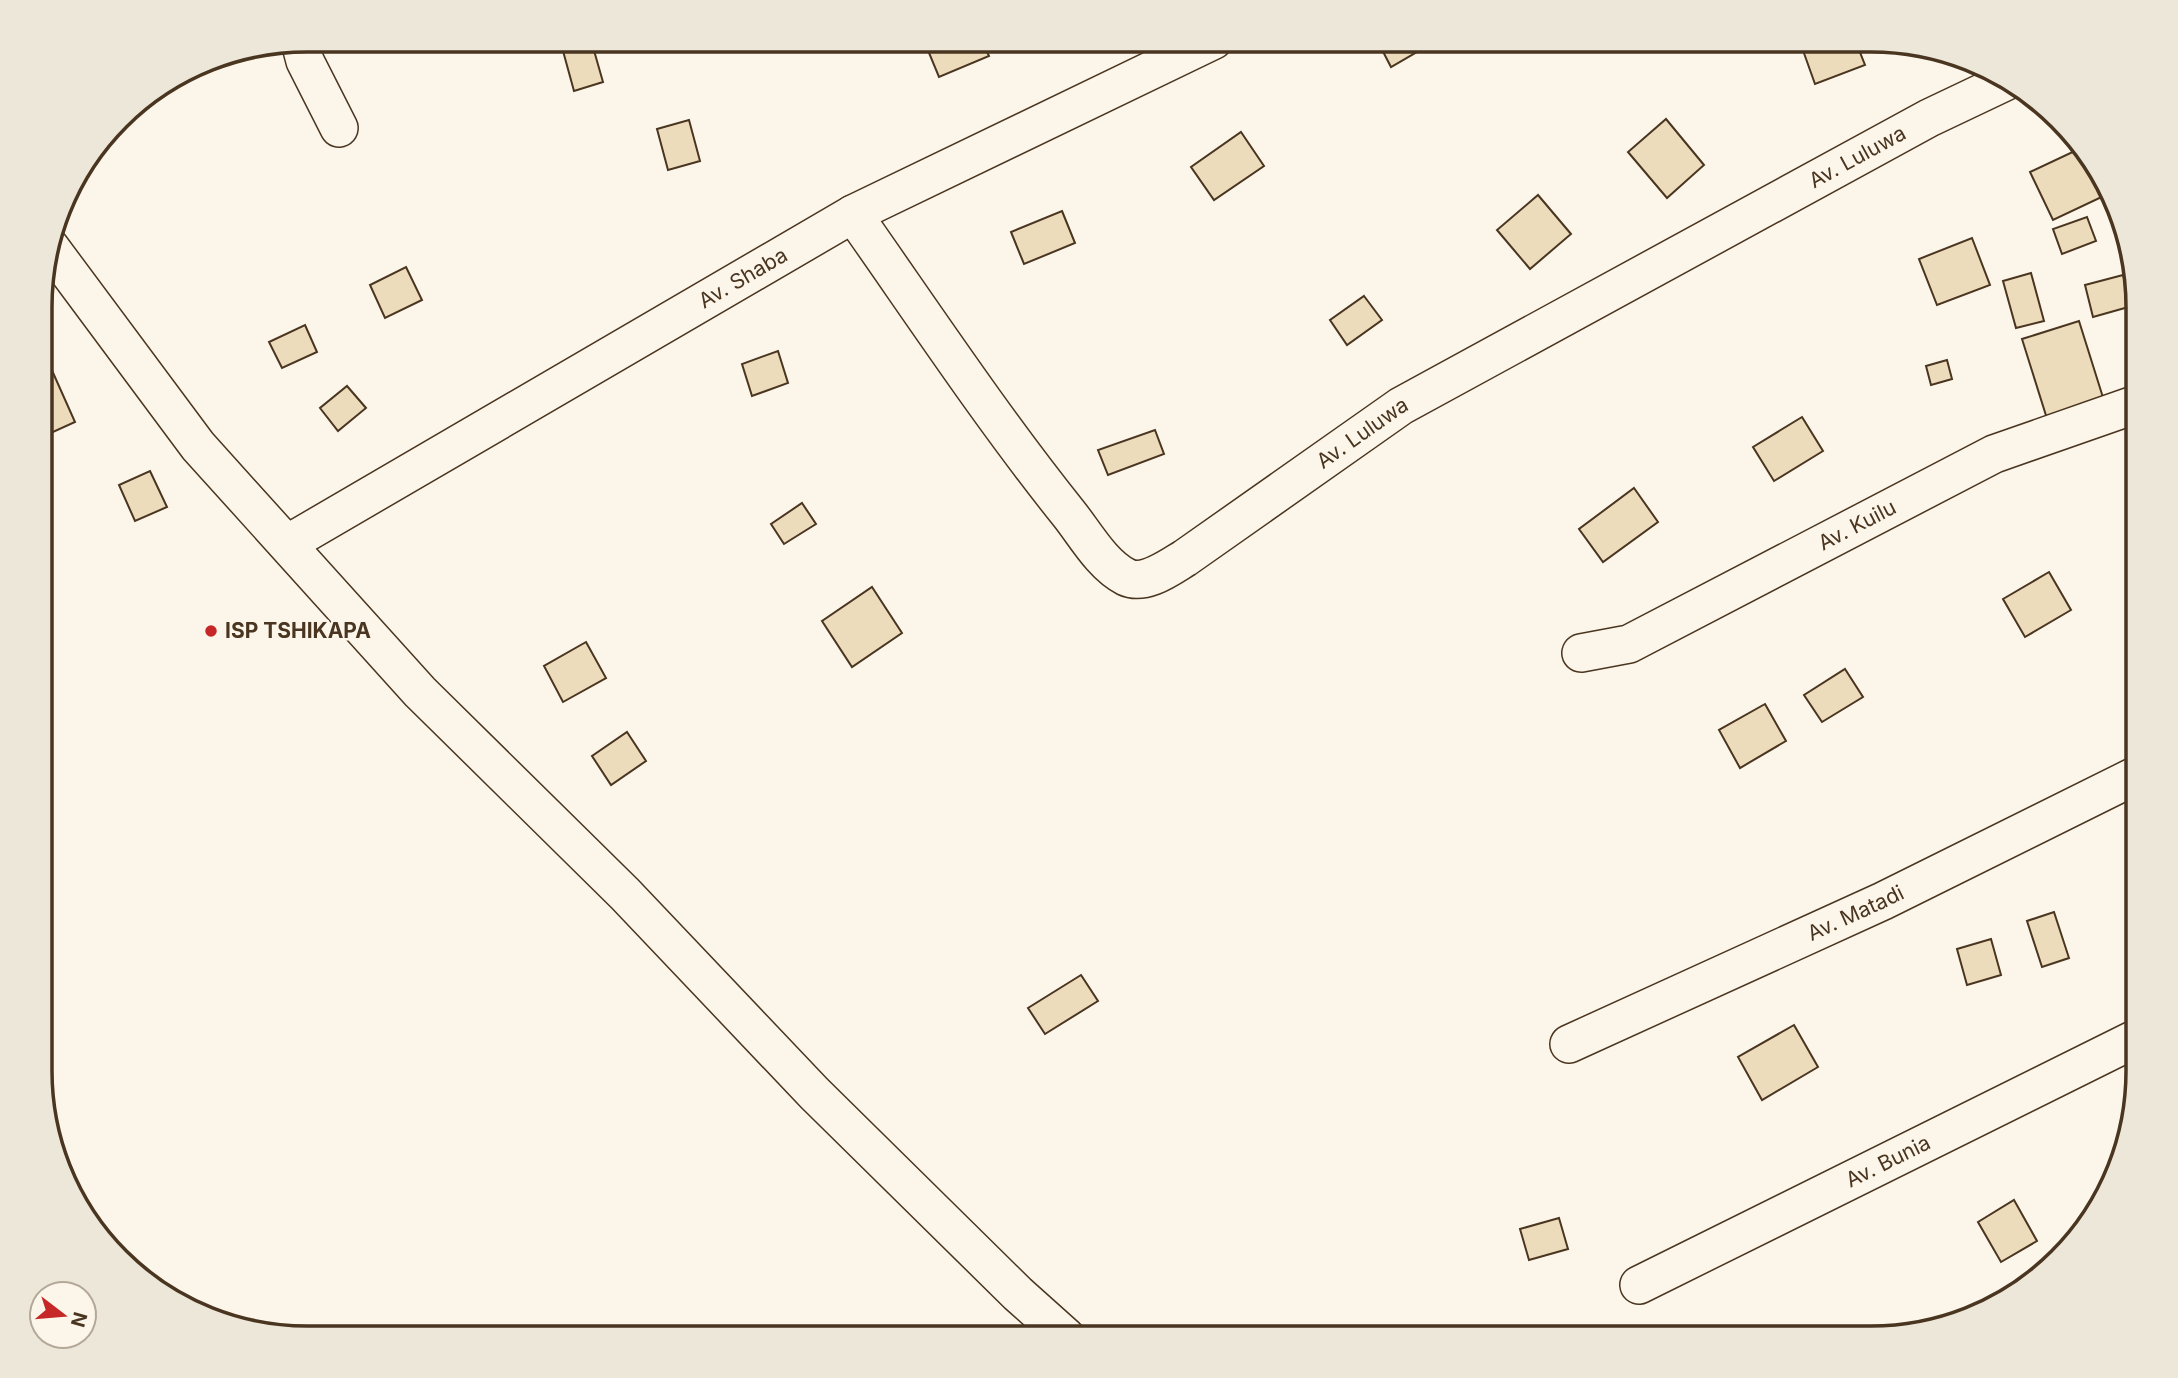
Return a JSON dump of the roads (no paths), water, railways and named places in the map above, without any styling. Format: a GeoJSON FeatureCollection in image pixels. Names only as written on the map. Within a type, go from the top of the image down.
{"type":"FeatureCollection","features":[{"type":"Feature","properties":{"kind":"street"},"geometry":{"type":"LineString","coordinates":[[303,52],[339,128]]}},
{"type":"Feature","properties":{"kind":"street","name":"Av. Shaba"},"geometry":{"type":"LineString","coordinates":[[287,544],[853,214],[1189,52]]}},
{"type":"Feature","properties":{"kind":"street","name":"Av. Luluwa"},"geometry":{"type":"LineString","coordinates":[[853,214],[1034,471],[1106,561],[1127,578],[1143,579],[1185,558],[1401,406],[1917,125],[1996,86]]}},
{"type":"Feature","properties":{"kind":"street"},"geometry":{"type":"LineString","coordinates":[[57,257],[198,446],[420,691],[625,894],[814,1093],[1053,1326]]}},
{"type":"Feature","properties":{"kind":"street","name":"Av. Kuilu"},"geometry":{"type":"LineString","coordinates":[[1581,653],[1629,644],[1994,454],[2126,408]]}},
{"type":"Feature","properties":{"kind":"street","name":"Av. Matadi"},"geometry":{"type":"LineString","coordinates":[[1569,1044],[1883,901],[2126,780]]}},
{"type":"Feature","properties":{"kind":"street","name":"Av. Bunia"},"geometry":{"type":"LineString","coordinates":[[1639,1285],[2126,1043]]}},
{"type":"Feature","properties":{"kind":"place","name":"ISP TSHIKAPA"},"geometry":{"type":"Point","coordinates":[211,631]}}]}
